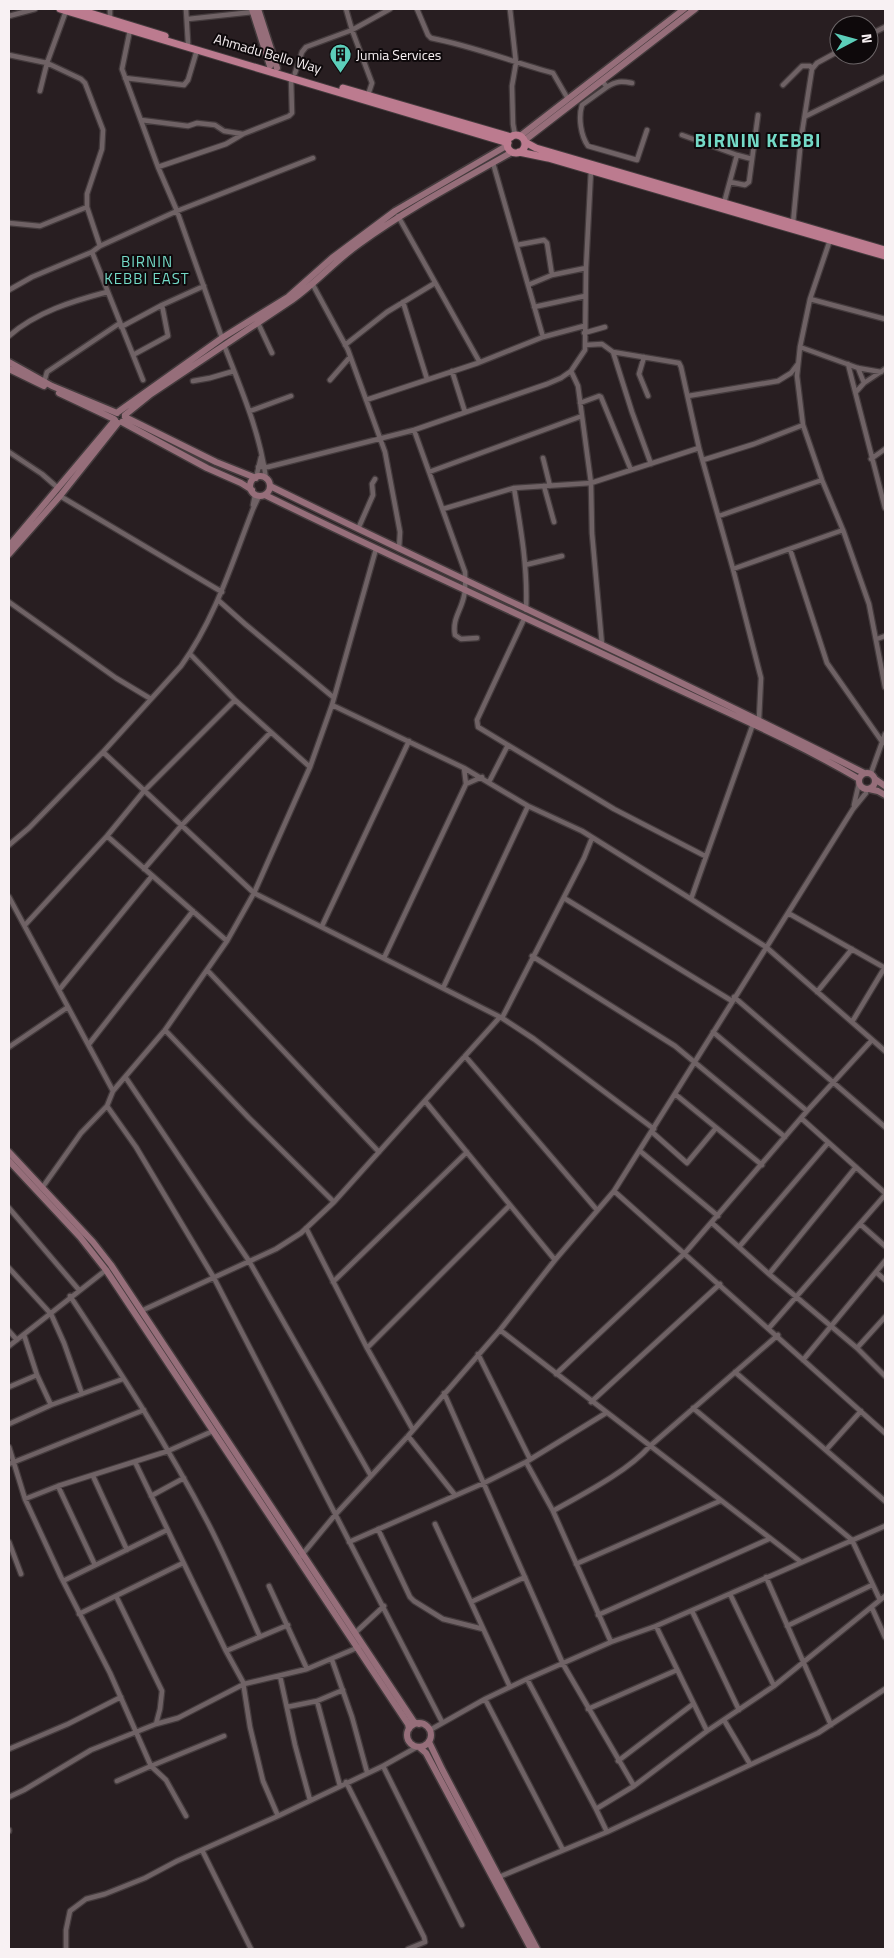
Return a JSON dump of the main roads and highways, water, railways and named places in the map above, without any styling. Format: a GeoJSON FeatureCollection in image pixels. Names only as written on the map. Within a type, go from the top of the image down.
{"type":"FeatureCollection","features":[{"type":"Feature","properties":{"kind":"main road","name":"Ahmadu Bello Way"},"geometry":{"type":"LineString","coordinates":[[76,9],[274,67],[293,75],[368,95],[516,143]]}},
{"type":"Feature","properties":{"kind":"main road"},"geometry":{"type":"LineString","coordinates":[[256,9],[274,67]]}},
{"type":"Feature","properties":{"kind":"main road"},"geometry":{"type":"LineString","coordinates":[[223,341],[258,323],[313,285],[350,251],[398,216],[443,186],[516,143],[600,78],[684,9]]}},
{"type":"Feature","properties":{"kind":"main road"},"geometry":{"type":"LineString","coordinates":[[9,546],[119,418],[223,341],[288,297],[332,258],[395,211],[493,163],[568,99],[695,9]]}},
{"type":"Feature","properties":{"kind":"main road"},"geometry":{"type":"LineString","coordinates":[[63,10],[197,50],[293,75],[516,143],[885,250]]}},
{"type":"Feature","properties":{"kind":"main road"},"geometry":{"type":"LineString","coordinates":[[516,143],[538,155],[885,256]]}},
{"type":"Feature","properties":{"kind":"main road"},"geometry":{"type":"LineString","coordinates":[[9,362],[44,382],[119,418],[207,468],[241,483],[258,494],[465,589],[602,645],[759,719],[870,775],[885,786]]}},
{"type":"Feature","properties":{"kind":"main road"},"geometry":{"type":"LineString","coordinates":[[9,369],[216,462],[256,478],[263,477],[270,486],[753,724],[859,781],[867,789],[878,791],[885,795]]}},
{"type":"Feature","properties":{"kind":"main road"},"geometry":{"type":"LineString","coordinates":[[9,554],[60,496],[119,418]]}},
{"type":"Feature","properties":{"kind":"main road"},"geometry":{"type":"LineString","coordinates":[[256,478],[251,484],[258,494]]}},
{"type":"Feature","properties":{"kind":"main road"},"geometry":{"type":"LineString","coordinates":[[258,494],[269,491],[270,486]]}},
{"type":"Feature","properties":{"kind":"main road"},"geometry":{"type":"LineString","coordinates":[[859,781],[870,775]]}},
{"type":"Feature","properties":{"kind":"main road"},"geometry":{"type":"LineString","coordinates":[[867,789],[874,786],[870,775]]}},
{"type":"Feature","properties":{"kind":"main road"},"geometry":{"type":"LineString","coordinates":[[9,1152],[92,1242],[213,1431],[354,1633],[360,1647],[414,1722],[418,1724]]}},
{"type":"Feature","properties":{"kind":"main road"},"geometry":{"type":"LineString","coordinates":[[9,1161],[80,1237],[134,1305],[141,1310],[257,1484],[300,1557],[360,1647],[410,1729]]}},
{"type":"Feature","properties":{"kind":"main road"},"geometry":{"type":"LineString","coordinates":[[418,1724],[424,1724],[430,1730],[431,1736],[429,1742],[424,1746],[418,1747],[412,1746],[408,1741],[408,1734],[413,1725],[418,1724]]}},
{"type":"Feature","properties":{"kind":"main road"},"geometry":{"type":"LineString","coordinates":[[429,1742],[537,1949]]}},
{"type":"Feature","properties":{"kind":"main road"},"geometry":{"type":"LineString","coordinates":[[418,1747],[426,1753],[531,1949]]}},
{"type":"Feature","properties":{"kind":"place","name":"Jumia Services"},"geometry":{"type":"Point","coordinates":[340,73]}},
{"type":"Feature","properties":{"kind":"district","name":"BIRNIN KEBBI"},"geometry":{"type":"Point","coordinates":[758,139]}},
{"type":"Feature","properties":{"kind":"district","name":"BIRNIN KEBBI EAST"},"geometry":{"type":"Point","coordinates":[147,270]}}]}
